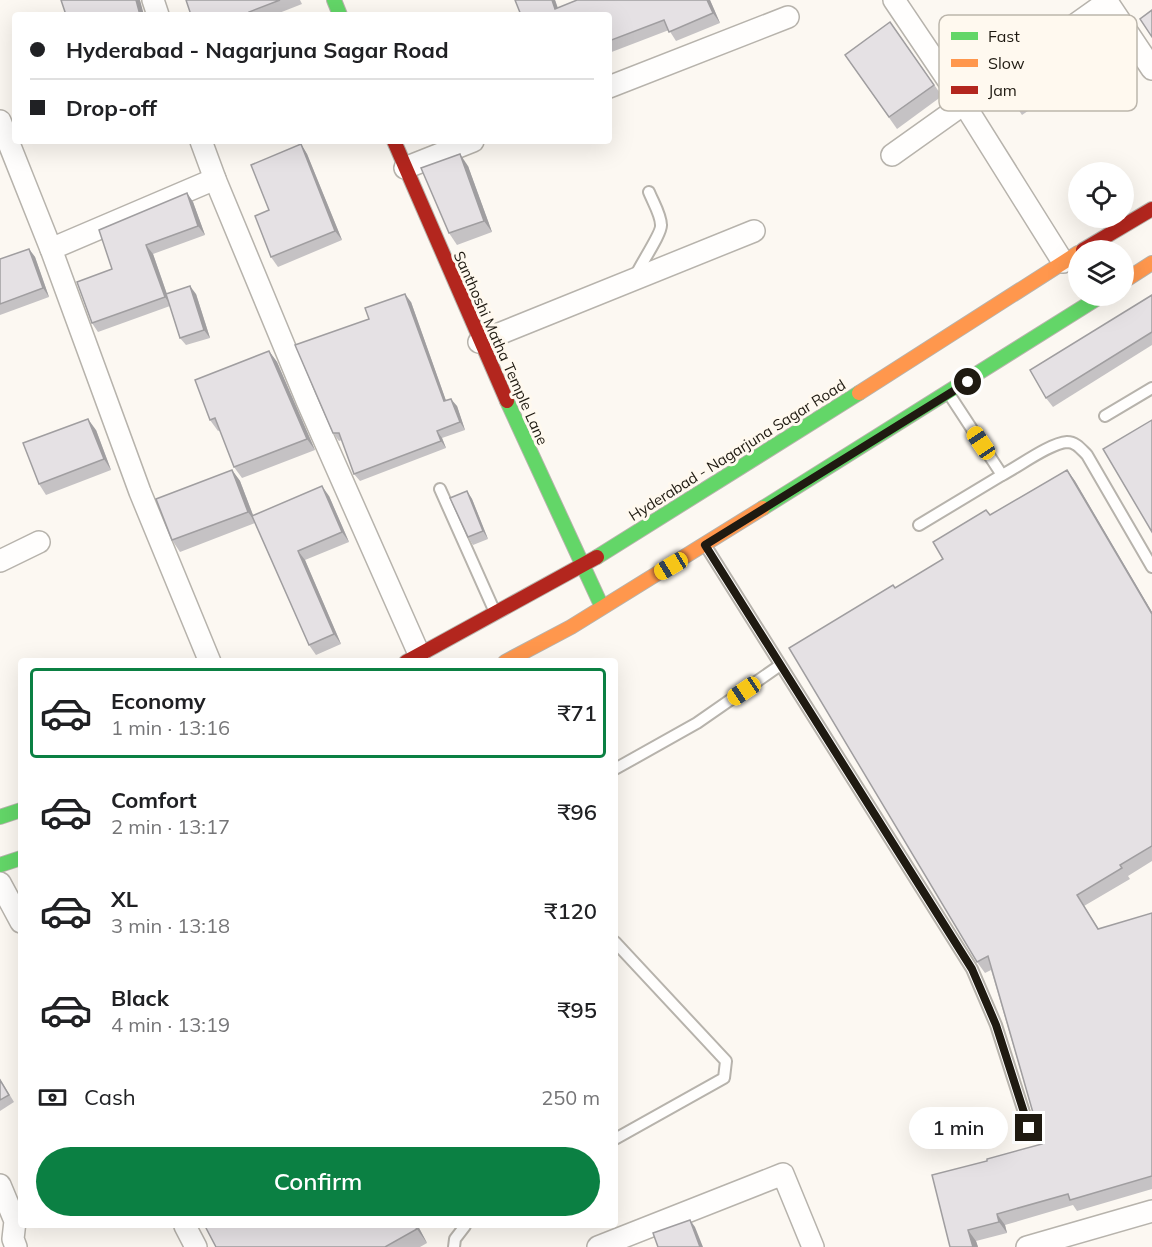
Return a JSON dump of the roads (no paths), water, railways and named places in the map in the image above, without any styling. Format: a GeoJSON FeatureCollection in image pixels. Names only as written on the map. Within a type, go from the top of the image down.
{"type":"FeatureCollection","features":[{"type":"Feature","properties":{"kind":"main road","name":"Santhoshi Matha Temple Lane"},"geometry":{"type":"LineString","coordinates":[[395,144],[479,342],[581,567],[602,607]]}},
{"type":"Feature","properties":{"kind":"main road"},"geometry":{"type":"LineString","coordinates":[[1100,240],[1152,209]]}},
{"type":"Feature","properties":{"kind":"main road","name":"Hyderabad - Nagarjuna Sagar Road"},"geometry":{"type":"LineString","coordinates":[[412,658],[581,567],[1068,260]]}},
{"type":"Feature","properties":{"kind":"main road"},"geometry":{"type":"LineString","coordinates":[[1134,274],[1152,262]]}},
{"type":"Feature","properties":{"kind":"main road"},"geometry":{"type":"LineString","coordinates":[[512,658],[705,545],[949,394],[1085,306]]}},
{"type":"Feature","properties":{"kind":"main road"},"geometry":{"type":"LineString","coordinates":[[0,817],[18,811]]}},
{"type":"Feature","properties":{"kind":"main road"},"geometry":{"type":"LineString","coordinates":[[0,865],[18,859]]}},
{"type":"Feature","properties":{"kind":"street"},"geometry":{"type":"LineString","coordinates":[[894,0],[939,67]]}},
{"type":"Feature","properties":{"kind":"street"},"geometry":{"type":"LineString","coordinates":[[1087,15],[1106,1],[1115,15]]}},
{"type":"Feature","properties":{"kind":"street"},"geometry":{"type":"LineString","coordinates":[[612,86],[788,17]]}},
{"type":"Feature","properties":{"kind":"street"},"geometry":{"type":"LineString","coordinates":[[1137,47],[1152,69]]}},
{"type":"Feature","properties":{"kind":"street"},"geometry":{"type":"LineString","coordinates":[[892,155],[954,111]]}},
{"type":"Feature","properties":{"kind":"street"},"geometry":{"type":"LineString","coordinates":[[969,111],[1068,254]]}},
{"type":"Feature","properties":{"kind":"street"},"geometry":{"type":"LineString","coordinates":[[0,121],[51,249],[140,492],[208,658]]}},
{"type":"Feature","properties":{"kind":"street"},"geometry":{"type":"LineString","coordinates":[[202,144],[412,658]]}},
{"type":"Feature","properties":{"kind":"street"},"geometry":{"type":"LineString","coordinates":[[405,168],[465,144]]}},
{"type":"Feature","properties":{"kind":"street"},"geometry":{"type":"LineString","coordinates":[[51,249],[215,179]]}},
{"type":"Feature","properties":{"kind":"street"},"geometry":{"type":"LineString","coordinates":[[479,342],[754,231]]}},
{"type":"Feature","properties":{"kind":"street"},"geometry":{"type":"LineString","coordinates":[[0,561],[39,542]]}},
{"type":"Feature","properties":{"kind":"street"},"geometry":{"type":"LineString","coordinates":[[0,883],[18,916]]}},
{"type":"Feature","properties":{"kind":"street"},"geometry":{"type":"LineString","coordinates":[[597,1247],[783,1174],[813,1247]]}},
{"type":"Feature","properties":{"kind":"street"},"geometry":{"type":"LineString","coordinates":[[0,1185],[15,1221],[10,1240]]}},
{"type":"Feature","properties":{"kind":"street"},"geometry":{"type":"LineString","coordinates":[[1027,1247],[1152,1211]]}},
{"type":"Feature","properties":{"kind":"street"},"geometry":{"type":"LineString","coordinates":[[186,1228],[196,1247]]}},
{"type":"Feature","properties":{"kind":"lane"},"geometry":{"type":"LineString","coordinates":[[634,280],[643,256],[657,238],[661,225],[649,192]]}},
{"type":"Feature","properties":{"kind":"lane"},"geometry":{"type":"LineString","coordinates":[[1105,416],[1152,388]]}},
{"type":"Feature","properties":{"kind":"lane"},"geometry":{"type":"LineString","coordinates":[[949,394],[1002,475]]}},
{"type":"Feature","properties":{"kind":"lane"},"geometry":{"type":"LineString","coordinates":[[919,525],[1002,475],[1058,445],[1069,442],[1078,445],[1087,455],[1152,567]]}},
{"type":"Feature","properties":{"kind":"lane"},"geometry":{"type":"LineString","coordinates":[[440,489],[496,613]]}},
{"type":"Feature","properties":{"kind":"lane"},"geometry":{"type":"LineString","coordinates":[[705,545],[779,666],[972,969],[996,1025],[1029,1128]]}},
{"type":"Feature","properties":{"kind":"lane"},"geometry":{"type":"LineString","coordinates":[[618,767],[697,723],[779,666]]}},
{"type":"Feature","properties":{"kind":"lane"},"geometry":{"type":"LineString","coordinates":[[618,945],[726,1061],[724,1078],[618,1137]]}},
{"type":"Feature","properties":{"kind":"lane"},"geometry":{"type":"LineString","coordinates":[[454,1247],[455,1239],[462,1228]]}}]}
